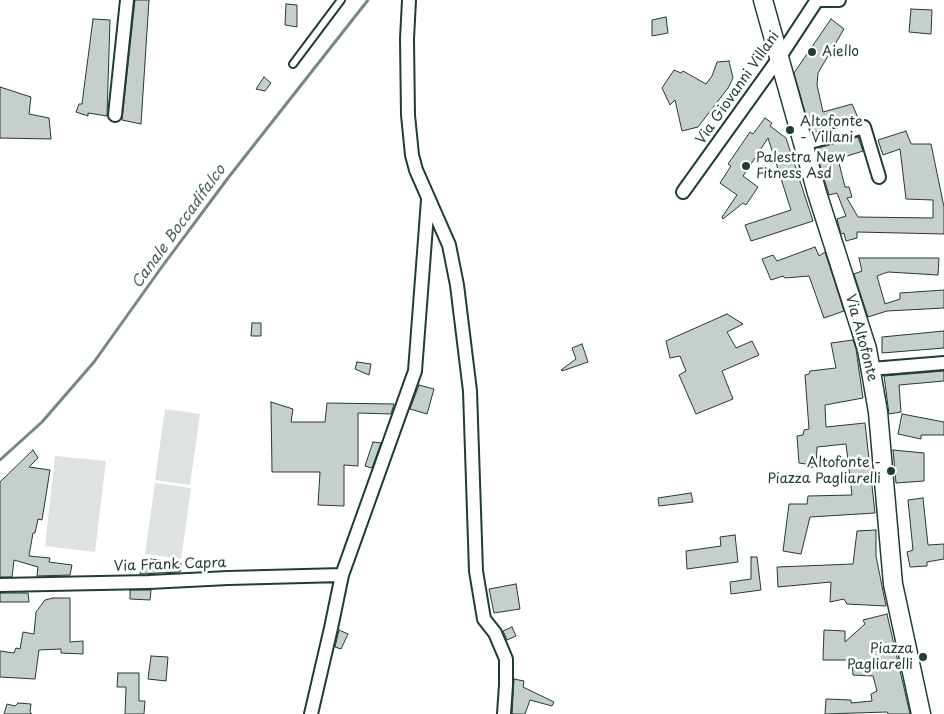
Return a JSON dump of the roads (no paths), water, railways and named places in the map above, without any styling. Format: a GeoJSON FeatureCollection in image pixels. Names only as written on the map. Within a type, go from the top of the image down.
{"type":"FeatureCollection","features":[{"type":"Feature","properties":{"kind":"street"},"geometry":{"type":"LineString","coordinates":[[115,115],[127,0]]}},
{"type":"Feature","properties":{"kind":"street"},"geometry":{"type":"LineString","coordinates":[[409,0],[407,39],[408,115],[414,163],[428,200],[449,244],[457,285],[470,391],[476,571],[484,619],[495,633],[506,659],[504,714]]}},
{"type":"Feature","properties":{"kind":"street","name":"Via Altofonte"},"geometry":{"type":"LineString","coordinates":[[763,0],[803,144],[867,349],[878,412],[893,584],[916,683],[921,714]]}},
{"type":"Feature","properties":{"kind":"street"},"geometry":{"type":"LineString","coordinates":[[817,0],[838,0]]}},
{"type":"Feature","properties":{"kind":"street","name":"Via Giovanni Villani"},"geometry":{"type":"LineString","coordinates":[[683,192],[779,58],[817,0]]}},
{"type":"Feature","properties":{"kind":"street"},"geometry":{"type":"LineString","coordinates":[[803,144],[864,127],[879,177]]}},
{"type":"Feature","properties":{"kind":"street"},"geometry":{"type":"LineString","coordinates":[[311,714],[342,575],[415,371],[428,200]]}},
{"type":"Feature","properties":{"kind":"street"},"geometry":{"type":"LineString","coordinates":[[871,369],[944,363]]}},
{"type":"Feature","properties":{"kind":"street","name":"Via Frank Capra"},"geometry":{"type":"LineString","coordinates":[[0,584],[148,582],[342,575]]}},
{"type":"Feature","properties":{"kind":"lane"},"geometry":{"type":"LineString","coordinates":[[293,64],[341,0]]}},
{"type":"Feature","properties":{"kind":"waterway","name":"Canale Boccadifalco"},"geometry":{"type":"LineString","coordinates":[[0,460],[42,422],[94,362],[228,178],[368,0]]}},
{"type":"Feature","properties":{"kind":"place","name":"Aiello"},"geometry":{"type":"Point","coordinates":[812,52]}},
{"type":"Feature","properties":{"kind":"place","name":"Altofonte - Villani"},"geometry":{"type":"Point","coordinates":[790,130]}},
{"type":"Feature","properties":{"kind":"place","name":"Palestra New Fitness Asd"},"geometry":{"type":"Point","coordinates":[746,166]}},
{"type":"Feature","properties":{"kind":"place","name":"Altofonte - Piazza Pagliarelli"},"geometry":{"type":"Point","coordinates":[891,471]}},
{"type":"Feature","properties":{"kind":"place","name":"Piazza Pagliarelli"},"geometry":{"type":"Point","coordinates":[923,657]}}]}
